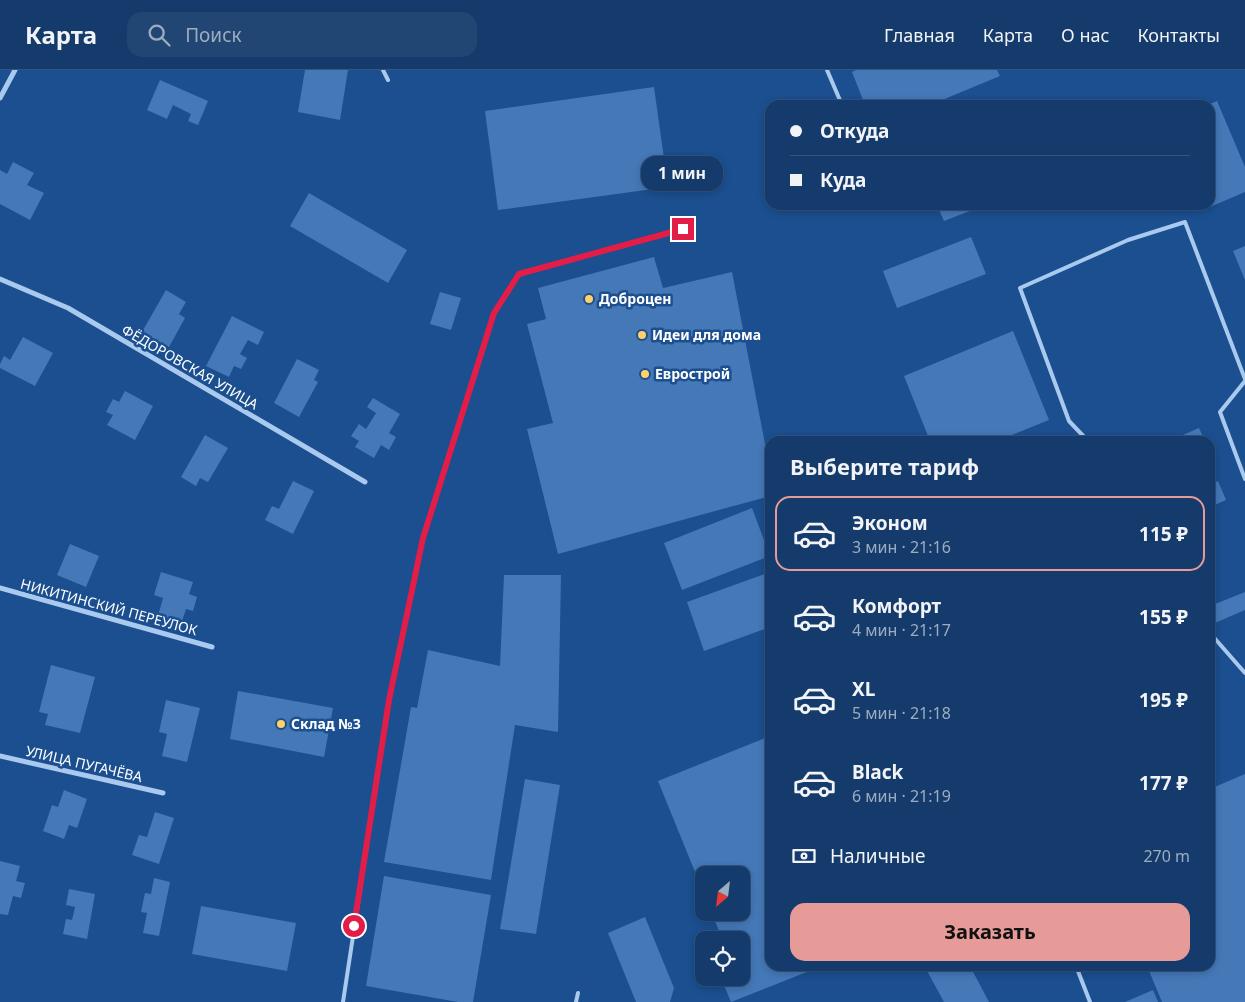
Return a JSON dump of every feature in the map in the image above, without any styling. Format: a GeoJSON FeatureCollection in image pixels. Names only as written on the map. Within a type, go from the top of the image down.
{"type":"FeatureCollection","features":[{"type":"Feature","properties":{"kind":"street"},"geometry":{"type":"LineString","coordinates":[[0,98],[15,70]]}},
{"type":"Feature","properties":{"kind":"street","name":"ФЁДОРОВСКАЯ УЛИЦА"},"geometry":{"type":"LineString","coordinates":[[0,279],[68,308],[365,482]]}},
{"type":"Feature","properties":{"kind":"street","name":"НИКИТИНСКИЙ ПЕРЕУЛОК"},"geometry":{"type":"LineString","coordinates":[[0,588],[212,647]]}},
{"type":"Feature","properties":{"kind":"street","name":"УЛИЦА ПУГАЧЁВА"},"geometry":{"type":"LineString","coordinates":[[0,756],[163,793]]}},
{"type":"Feature","properties":{"kind":"lane"},"geometry":{"type":"LineString","coordinates":[[384,70],[388,80]]}},
{"type":"Feature","properties":{"kind":"lane"},"geometry":{"type":"LineString","coordinates":[[827,70],[840,100]]}},
{"type":"Feature","properties":{"kind":"lane"},"geometry":{"type":"LineString","coordinates":[[1083,436],[1069,421],[1020,288],[1128,240],[1185,222],[1245,380],[1220,412],[1245,479]]}},
{"type":"Feature","properties":{"kind":"lane"},"geometry":{"type":"LineString","coordinates":[[343,1002],[389,700],[423,538],[494,313],[519,274],[683,229]]}},
{"type":"Feature","properties":{"kind":"lane"},"geometry":{"type":"LineString","coordinates":[[1215,639],[1245,673]]}},
{"type":"Feature","properties":{"kind":"lane"},"geometry":{"type":"LineString","coordinates":[[1078,971],[1090,1002]]}},
{"type":"Feature","properties":{"kind":"lane"},"geometry":{"type":"LineString","coordinates":[[576,1002],[578,993]]}},
{"type":"Feature","properties":{"kind":"building"},"geometry":{"type":"Polygon","coordinates":[[[305,70],[348,70],[340,120],[298,112],[305,70]]]}},
{"type":"Feature","properties":{"kind":"building"},"geometry":{"type":"Polygon","coordinates":[[[856,70],[997,70],[1000,76],[942,100],[863,100],[852,72],[856,70]]]}},
{"type":"Feature","properties":{"kind":"building"},"geometry":{"type":"Polygon","coordinates":[[[160,80],[208,101],[198,125],[188,121],[191,114],[173,105],[167,119],[147,110],[160,80]]]}},
{"type":"Feature","properties":{"kind":"building"},"geometry":{"type":"Polygon","coordinates":[[[654,87],[668,187],[498,210],[485,111],[654,87]]]}},
{"type":"Feature","properties":{"kind":"building"},"geometry":{"type":"Polygon","coordinates":[[[1217,101],[1245,167],[1245,192],[1215,205],[1215,102],[1217,101]]]}},
{"type":"Feature","properties":{"kind":"building"},"geometry":{"type":"Polygon","coordinates":[[[13,162],[34,173],[27,185],[44,193],[30,220],[0,204],[0,170],[7,174],[13,162]]]}},
{"type":"Feature","properties":{"kind":"building"},"geometry":{"type":"Polygon","coordinates":[[[309,193],[407,250],[388,283],[290,226],[309,193]]]}},
{"type":"Feature","properties":{"kind":"building"},"geometry":{"type":"Polygon","coordinates":[[[939,210],[972,210],[944,221],[939,210]]]}},
{"type":"Feature","properties":{"kind":"building"},"geometry":{"type":"Polygon","coordinates":[[[971,237],[986,274],[897,308],[883,271],[971,237]]]}},
{"type":"Feature","properties":{"kind":"building"},"geometry":{"type":"Polygon","coordinates":[[[1245,246],[1245,280],[1233,251],[1245,246]]]}},
{"type":"Feature","properties":{"kind":"building","name":"Еврострой"},"geometry":{"type":"Polygon","coordinates":[[[654,257],[663,288],[732,272],[765,444],[765,497],[558,554],[527,429],[553,423],[527,324],[546,319],[538,288],[654,257]]]}},
{"type":"Feature","properties":{"kind":"building"},"geometry":{"type":"Polygon","coordinates":[[[166,290],[186,302],[179,314],[185,318],[169,347],[142,332],[166,290]]]}},
{"type":"Feature","properties":{"kind":"building"},"geometry":{"type":"Polygon","coordinates":[[[440,292],[461,298],[451,330],[430,324],[440,292]]]}},
{"type":"Feature","properties":{"kind":"building"},"geometry":{"type":"Polygon","coordinates":[[[232,316],[264,332],[258,345],[248,340],[240,354],[247,358],[241,369],[234,366],[229,377],[206,366],[232,316]]]}},
{"type":"Feature","properties":{"kind":"building"},"geometry":{"type":"Polygon","coordinates":[[[1013,331],[1049,420],[1009,436],[928,436],[904,376],[1013,331]]]}},
{"type":"Feature","properties":{"kind":"building"},"geometry":{"type":"Polygon","coordinates":[[[23,337],[53,353],[35,386],[0,368],[4,356],[10,360],[23,337]]]}},
{"type":"Feature","properties":{"kind":"building"},"geometry":{"type":"Polygon","coordinates":[[[297,359],[319,370],[314,380],[318,382],[299,417],[274,403],[297,359]]]}},
{"type":"Feature","properties":{"kind":"building"},"geometry":{"type":"Polygon","coordinates":[[[125,391],[153,406],[135,440],[107,425],[113,415],[106,412],[113,399],[119,402],[125,391]]]}},
{"type":"Feature","properties":{"kind":"building"},"geometry":{"type":"Polygon","coordinates":[[[373,398],[400,414],[389,433],[396,437],[389,450],[381,445],[374,458],[355,447],[359,441],[351,436],[359,424],[366,429],[376,413],[367,407],[373,398]]]}},
{"type":"Feature","properties":{"kind":"building"},"geometry":{"type":"Polygon","coordinates":[[[1199,428],[1203,436],[1181,436],[1199,428]]]}},
{"type":"Feature","properties":{"kind":"building"},"geometry":{"type":"Polygon","coordinates":[[[205,435],[228,448],[208,482],[200,478],[196,486],[181,477],[205,435]]]}},
{"type":"Feature","properties":{"kind":"building"},"geometry":{"type":"Polygon","coordinates":[[[293,481],[314,491],[293,534],[265,520],[272,506],[279,509],[293,481]]]}},
{"type":"Feature","properties":{"kind":"building"},"geometry":{"type":"Polygon","coordinates":[[[1218,481],[1226,500],[1215,505],[1215,482],[1218,481]]]}},
{"type":"Feature","properties":{"kind":"building"},"geometry":{"type":"Polygon","coordinates":[[[752,508],[765,543],[765,558],[682,590],[664,543],[752,508]]]}},
{"type":"Feature","properties":{"kind":"building"},"geometry":{"type":"Polygon","coordinates":[[[70,544],[99,556],[86,587],[57,575],[70,544]]]}},
{"type":"Feature","properties":{"kind":"building"},"geometry":{"type":"Polygon","coordinates":[[[161,572],[193,582],[189,594],[197,597],[193,611],[186,609],[179,630],[156,623],[163,598],[154,595],[161,572]]]}},
{"type":"Feature","properties":{"kind":"building"},"geometry":{"type":"Polygon","coordinates":[[[765,574],[765,629],[704,651],[687,602],[765,574]]]}},
{"type":"Feature","properties":{"kind":"building"},"geometry":{"type":"Polygon","coordinates":[[[504,575],[561,575],[558,732],[515,725],[491,880],[384,862],[411,707],[417,708],[428,650],[500,666],[504,575]]]}},
{"type":"Feature","properties":{"kind":"building"},"geometry":{"type":"Polygon","coordinates":[[[1245,592],[1245,610],[1215,623],[1215,604],[1245,592]]]}},
{"type":"Feature","properties":{"kind":"building"},"geometry":{"type":"Polygon","coordinates":[[[51,665],[95,677],[80,733],[45,725],[48,714],[39,712],[51,665]]]}},
{"type":"Feature","properties":{"kind":"building","name":"Склад №3"},"geometry":{"type":"Polygon","coordinates":[[[238,691],[333,708],[324,757],[230,739],[238,691]]]}},
{"type":"Feature","properties":{"kind":"building"},"geometry":{"type":"Polygon","coordinates":[[[166,700],[200,708],[187,762],[162,756],[167,734],[159,732],[166,700]]]}},
{"type":"Feature","properties":{"kind":"building"},"geometry":{"type":"Polygon","coordinates":[[[765,738],[765,971],[809,971],[731,1002],[724,986],[750,986],[750,931],[719,931],[715,921],[750,921],[750,866],[695,866],[695,872],[658,781],[765,738]]]}},
{"type":"Feature","properties":{"kind":"building"},"geometry":{"type":"Polygon","coordinates":[[[1245,774],[1245,1002],[1162,1002],[1149,971],[1215,971],[1215,787],[1245,774]]]}},
{"type":"Feature","properties":{"kind":"building"},"geometry":{"type":"Polygon","coordinates":[[[525,779],[560,785],[536,934],[500,929],[525,779]]]}},
{"type":"Feature","properties":{"kind":"building"},"geometry":{"type":"Polygon","coordinates":[[[64,790],[87,799],[77,828],[69,825],[64,839],[43,831],[52,805],[58,807],[64,790]]]}},
{"type":"Feature","properties":{"kind":"building"},"geometry":{"type":"Polygon","coordinates":[[[155,812],[174,818],[159,864],[132,855],[139,835],[147,837],[155,812]]]}},
{"type":"Feature","properties":{"kind":"building"},"geometry":{"type":"Polygon","coordinates":[[[0,861],[20,866],[16,881],[25,883],[21,898],[13,896],[8,915],[0,914],[0,861]]]}},
{"type":"Feature","properties":{"kind":"building"},"geometry":{"type":"Polygon","coordinates":[[[384,876],[491,895],[473,1002],[458,1002],[366,986],[384,876]]]}},
{"type":"Feature","properties":{"kind":"building"},"geometry":{"type":"Polygon","coordinates":[[[154,878],[170,882],[159,936],[143,933],[147,913],[141,912],[145,893],[151,894],[154,878]]]}},
{"type":"Feature","properties":{"kind":"building"},"geometry":{"type":"Polygon","coordinates":[[[69,889],[95,894],[87,939],[63,934],[66,919],[72,920],[75,907],[66,905],[69,889]]]}},
{"type":"Feature","properties":{"kind":"building"},"geometry":{"type":"Polygon","coordinates":[[[201,906],[296,923],[287,971],[192,954],[201,906]]]}},
{"type":"Feature","properties":{"kind":"building"},"geometry":{"type":"Polygon","coordinates":[[[645,917],[674,988],[670,1002],[636,1002],[608,933],[645,917]]]}},
{"type":"Feature","properties":{"kind":"building"},"geometry":{"type":"Polygon","coordinates":[[[927,971],[973,971],[989,1002],[944,1002],[927,971]]]}},
{"type":"Feature","properties":{"kind":"building"},"geometry":{"type":"Polygon","coordinates":[[[1153,990],[1158,1002],[1125,1002],[1153,990]]]}},
{"type":"Feature","properties":{"kind":"place","name":"Доброцен"},"geometry":{"type":"Point","coordinates":[589,299]}},
{"type":"Feature","properties":{"kind":"place","name":"Идеи для дома"},"geometry":{"type":"Point","coordinates":[642,335]}},
{"type":"Feature","properties":{"kind":"place","name":"Еврострой"},"geometry":{"type":"Point","coordinates":[645,374]}},
{"type":"Feature","properties":{"kind":"place","name":"Склад №3"},"geometry":{"type":"Point","coordinates":[281,724]}},
{"type":"Feature","properties":{"kind":"route"},"geometry":{"type":"LineString","coordinates":[[354,926],[389,700],[423,538],[494,313],[519,274],[683,229]]}}]}
